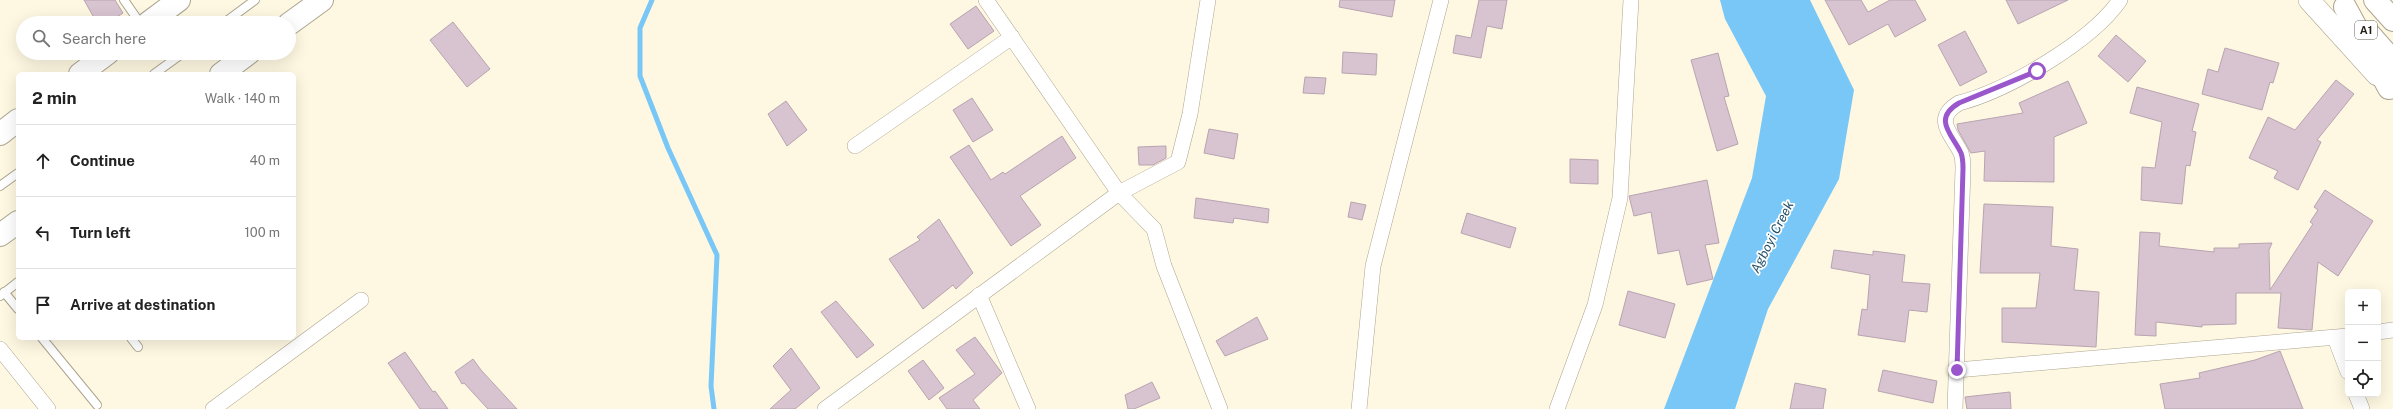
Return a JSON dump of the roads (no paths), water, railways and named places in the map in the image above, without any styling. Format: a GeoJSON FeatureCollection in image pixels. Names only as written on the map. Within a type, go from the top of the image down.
{"type":"FeatureCollection","features":[{"type":"Feature","properties":{"kind":"highway"},"geometry":{"type":"LineString","coordinates":[[157,16],[179,0]]}},
{"type":"Feature","properties":{"kind":"highway"},"geometry":{"type":"LineString","coordinates":[[296,19],[322,0]]}},
{"type":"Feature","properties":{"kind":"highway","name":"A1"},"geometry":{"type":"LineString","coordinates":[[2375,0],[2393,20]]}},
{"type":"Feature","properties":{"kind":"highway"},"geometry":{"type":"LineString","coordinates":[[2342,4],[2391,90]]}},
{"type":"Feature","properties":{"kind":"highway","name":"A1"},"geometry":{"type":"LineString","coordinates":[[2342,4],[2393,61]]}},
{"type":"Feature","properties":{"kind":"highway"},"geometry":{"type":"LineString","coordinates":[[83,72],[99,60]]}},
{"type":"Feature","properties":{"kind":"highway"},"geometry":{"type":"LineString","coordinates":[[223,72],[239,60]]}},
{"type":"Feature","properties":{"kind":"highway"},"geometry":{"type":"LineString","coordinates":[[0,134],[16,122]]}},
{"type":"Feature","properties":{"kind":"highway"},"geometry":{"type":"LineString","coordinates":[[0,235],[16,223]]}},
{"type":"Feature","properties":{"kind":"street"},"geometry":{"type":"LineString","coordinates":[[986,0],[1119,193],[1154,229],[1164,266],[1220,409]]}},
{"type":"Feature","properties":{"kind":"street"},"geometry":{"type":"LineString","coordinates":[[826,409],[1119,193],[1178,162],[1190,114],[1208,0]]}},
{"type":"Feature","properties":{"kind":"street"},"geometry":{"type":"LineString","coordinates":[[1359,409],[1373,266],[1441,0]]}},
{"type":"Feature","properties":{"kind":"street"},"geometry":{"type":"LineString","coordinates":[[1557,409],[1595,305],[1620,198],[1631,0]]}},
{"type":"Feature","properties":{"kind":"street"},"geometry":{"type":"LineString","coordinates":[[1955,409],[1963,169],[1962,155],[1945,124],[1950,108],[2037,71],[2101,22],[2120,0]]}},
{"type":"Feature","properties":{"kind":"street"},"geometry":{"type":"LineString","coordinates":[[2309,0],[2391,90]]}},
{"type":"Feature","properties":{"kind":"street"},"geometry":{"type":"LineString","coordinates":[[855,146],[1012,37]]}},
{"type":"Feature","properties":{"kind":"street"},"geometry":{"type":"LineString","coordinates":[[979,295],[1028,409]]}},
{"type":"Feature","properties":{"kind":"street"},"geometry":{"type":"LineString","coordinates":[[213,409],[361,300]]}},
{"type":"Feature","properties":{"kind":"street"},"geometry":{"type":"LineString","coordinates":[[2381,332],[2393,330]]}},
{"type":"Feature","properties":{"kind":"street"},"geometry":{"type":"LineString","coordinates":[[1957,370],[2341,338],[2346,361]]}},
{"type":"Feature","properties":{"kind":"street"},"geometry":{"type":"LineString","coordinates":[[0,349],[48,409]]}},
{"type":"Feature","properties":{"kind":"street"},"geometry":{"type":"LineString","coordinates":[[2357,397],[2362,409]]}},
{"type":"Feature","properties":{"kind":"lane"},"geometry":{"type":"LineString","coordinates":[[124,0],[135,16]]}},
{"type":"Feature","properties":{"kind":"lane"},"geometry":{"type":"LineString","coordinates":[[233,16],[255,0]]}},
{"type":"Feature","properties":{"kind":"lane"},"geometry":{"type":"LineString","coordinates":[[157,72],[173,60]]}},
{"type":"Feature","properties":{"kind":"lane"},"geometry":{"type":"LineString","coordinates":[[0,186],[16,174]]}},
{"type":"Feature","properties":{"kind":"lane"},"geometry":{"type":"LineString","coordinates":[[16,284],[2,294],[16,307]]}},
{"type":"Feature","properties":{"kind":"lane"},"geometry":{"type":"LineString","coordinates":[[44,340],[97,405]]}},
{"type":"Feature","properties":{"kind":"lane"},"geometry":{"type":"LineString","coordinates":[[133,340],[138,347]]}},
{"type":"Feature","properties":{"kind":"water","name":"Agboyi Creek"},"geometry":{"type":"Polygon","coordinates":[[[1720,0],[1810,0],[1854,90],[1839,179],[1768,309],[1735,409],[1664,409],[1752,178],[1766,96],[1725,19],[1720,0]]]}},
{"type":"Feature","properties":{"kind":"waterway"},"geometry":{"type":"LineString","coordinates":[[652,0],[640,28],[640,76],[668,148],[717,255],[711,386],[714,409]]}}]}
